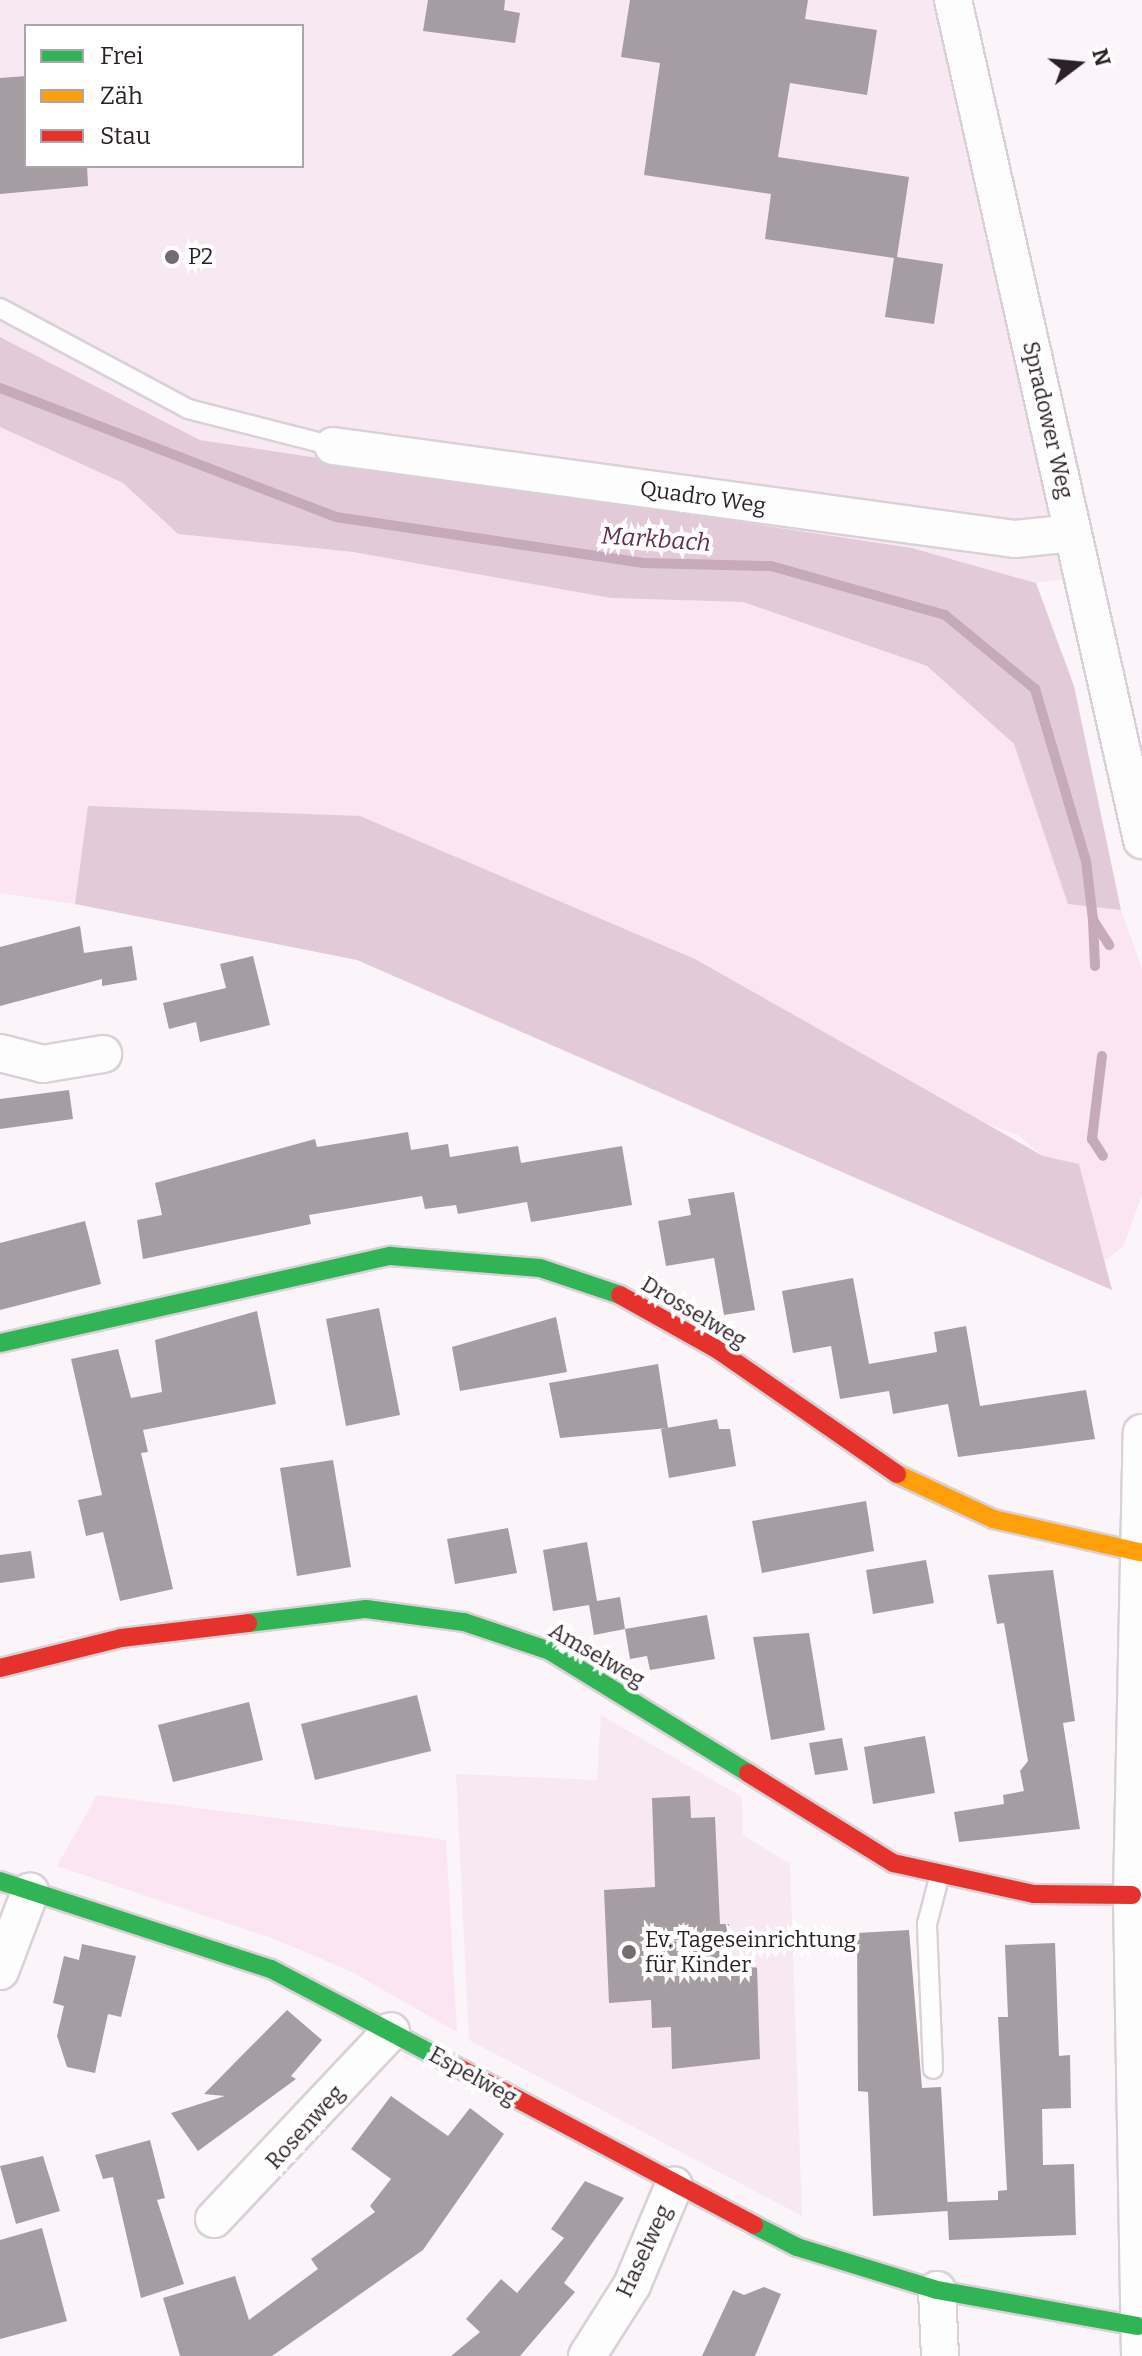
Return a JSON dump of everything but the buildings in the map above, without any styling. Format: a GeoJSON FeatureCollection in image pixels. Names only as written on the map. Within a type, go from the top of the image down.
{"type":"FeatureCollection","features":[{"type":"Feature","properties":{"kind":"street","name":"Spradower Weg"},"geometry":{"type":"LineString","coordinates":[[953,0],[1142,840]]}},
{"type":"Feature","properties":{"kind":"street","name":"Quadro Weg"},"geometry":{"type":"LineString","coordinates":[[333,446],[1015,539],[1073,533]]}},
{"type":"Feature","properties":{"kind":"street"},"geometry":{"type":"LineString","coordinates":[[0,1053],[43,1064],[103,1054]]}},
{"type":"Feature","properties":{"kind":"street","name":"Drosselweg"},"geometry":{"type":"LineString","coordinates":[[0,1343],[390,1256],[540,1268],[655,1314],[881,1467],[993,1519],[1140,1552]]}},
{"type":"Feature","properties":{"kind":"street"},"geometry":{"type":"LineString","coordinates":[[1139,2341],[1132,1895],[1142,1433]]}},
{"type":"Feature","properties":{"kind":"street","name":"Amselweg"},"geometry":{"type":"LineString","coordinates":[[0,1668],[121,1638],[366,1609],[464,1622],[550,1651],[893,1863],[939,1878],[1034,1894],[1132,1895]]}},
{"type":"Feature","properties":{"kind":"street"},"geometry":{"type":"LineString","coordinates":[[0,1971],[15,1886]]}},
{"type":"Feature","properties":{"kind":"street","name":"Espelweg"},"geometry":{"type":"LineString","coordinates":[[15,1886],[271,1969],[674,2185],[797,2247],[937,2290],[1139,2341]]}},
{"type":"Feature","properties":{"kind":"street","name":"Rosenweg"},"geometry":{"type":"LineString","coordinates":[[214,2219],[391,2031]]}},
{"type":"Feature","properties":{"kind":"street","name":"Haselweg"},"geometry":{"type":"LineString","coordinates":[[587,2356],[632,2285],[674,2185]]}},
{"type":"Feature","properties":{"kind":"street"},"geometry":{"type":"LineString","coordinates":[[937,2290],[940,2356]]}},
{"type":"Feature","properties":{"kind":"lane"},"geometry":{"type":"LineString","coordinates":[[0,308],[188,409],[333,446]]}},
{"type":"Feature","properties":{"kind":"lane"},"geometry":{"type":"LineString","coordinates":[[933,2069],[927,1924],[939,1878]]}},
{"type":"Feature","properties":{"kind":"shaded area"},"geometry":{"type":"Polygon","coordinates":[[[0,0],[936,0],[1063,579],[1036,583],[912,548],[200,440],[0,337],[0,0]]]}},
{"type":"Feature","properties":{"kind":"shaded area"},"geometry":{"type":"Polygon","coordinates":[[[0,337],[200,440],[912,548],[1036,583],[1074,686],[1121,910],[1068,904],[1014,744],[927,666],[743,602],[611,598],[353,552],[178,534],[123,483],[0,427],[0,337]]]}},
{"type":"Feature","properties":{"kind":"shaded area"},"geometry":{"type":"Polygon","coordinates":[[[0,427],[123,483],[178,534],[353,552],[611,598],[743,602],[927,666],[1014,744],[1068,903],[1121,910],[1142,969],[1142,1195],[1123,1247],[1104,1261],[1079,1164],[1043,1156],[1018,1135],[89,806],[75,904],[0,893],[0,427]]]}},
{"type":"Feature","properties":{"kind":"shaded area"},"geometry":{"type":"Polygon","coordinates":[[[88,806],[360,816],[695,959],[1043,1156],[1079,1164],[1112,1290],[357,960],[75,904],[88,806]]]}},
{"type":"Feature","properties":{"kind":"shaded area","name":"Ev. Tageseinrichtung für Kinder"},"geometry":{"type":"Polygon","coordinates":[[[601,1715],[742,1797],[743,1835],[790,1864],[802,2216],[469,2040],[456,1774],[597,1780],[601,1715]]]}},
{"type":"Feature","properties":{"kind":"shaded area"},"geometry":{"type":"Polygon","coordinates":[[[97,1795],[446,1840],[457,2032],[350,1971],[272,1938],[57,1866],[97,1795]]]}},
{"type":"Feature","properties":{"kind":"waterway","name":"Markbach"},"geometry":{"type":"LineString","coordinates":[[0,388],[336,517],[644,563],[771,566],[945,615],[1035,689],[1086,861],[1093,920],[1109,945]]}},
{"type":"Feature","properties":{"kind":"waterway"},"geometry":{"type":"LineString","coordinates":[[1093,920],[1095,966]]}},
{"type":"Feature","properties":{"kind":"waterway"},"geometry":{"type":"LineString","coordinates":[[1102,1056],[1092,1139],[1103,1156]]}},
{"type":"Feature","properties":{"kind":"traffic: fast"},"geometry":{"type":"LineString","coordinates":[[0,1343],[390,1256],[540,1268],[620,1295]]}},
{"type":"Feature","properties":{"kind":"traffic: fast"},"geometry":{"type":"LineString","coordinates":[[248,1623],[366,1609],[464,1622],[550,1651],[748,1773]]}},
{"type":"Feature","properties":{"kind":"traffic: fast"},"geometry":{"type":"LineString","coordinates":[[0,1881],[271,1969],[461,2069]]}},
{"type":"Feature","properties":{"kind":"traffic: fast"},"geometry":{"type":"LineString","coordinates":[[754,2225],[797,2247],[937,2290],[1138,2326]]}},
{"type":"Feature","properties":{"kind":"traffic: slow"},"geometry":{"type":"LineString","coordinates":[[897,1474],[993,1519],[1140,1552]]}},
{"type":"Feature","properties":{"kind":"traffic: jam"},"geometry":{"type":"LineString","coordinates":[[620,1295],[718,1350],[897,1474]]}},
{"type":"Feature","properties":{"kind":"traffic: jam"},"geometry":{"type":"LineString","coordinates":[[0,1668],[121,1638],[248,1623]]}},
{"type":"Feature","properties":{"kind":"traffic: jam"},"geometry":{"type":"LineString","coordinates":[[748,1773],[893,1863],[1034,1894],[1132,1895]]}},
{"type":"Feature","properties":{"kind":"traffic: jam"},"geometry":{"type":"LineString","coordinates":[[461,2069],[754,2225]]}},
{"type":"Feature","properties":{"kind":"place","name":"P2"},"geometry":{"type":"Point","coordinates":[172,257]}},
{"type":"Feature","properties":{"kind":"place","name":"Ev. Tageseinrichtung für Kinder"},"geometry":{"type":"Point","coordinates":[629,1952]}}]}
